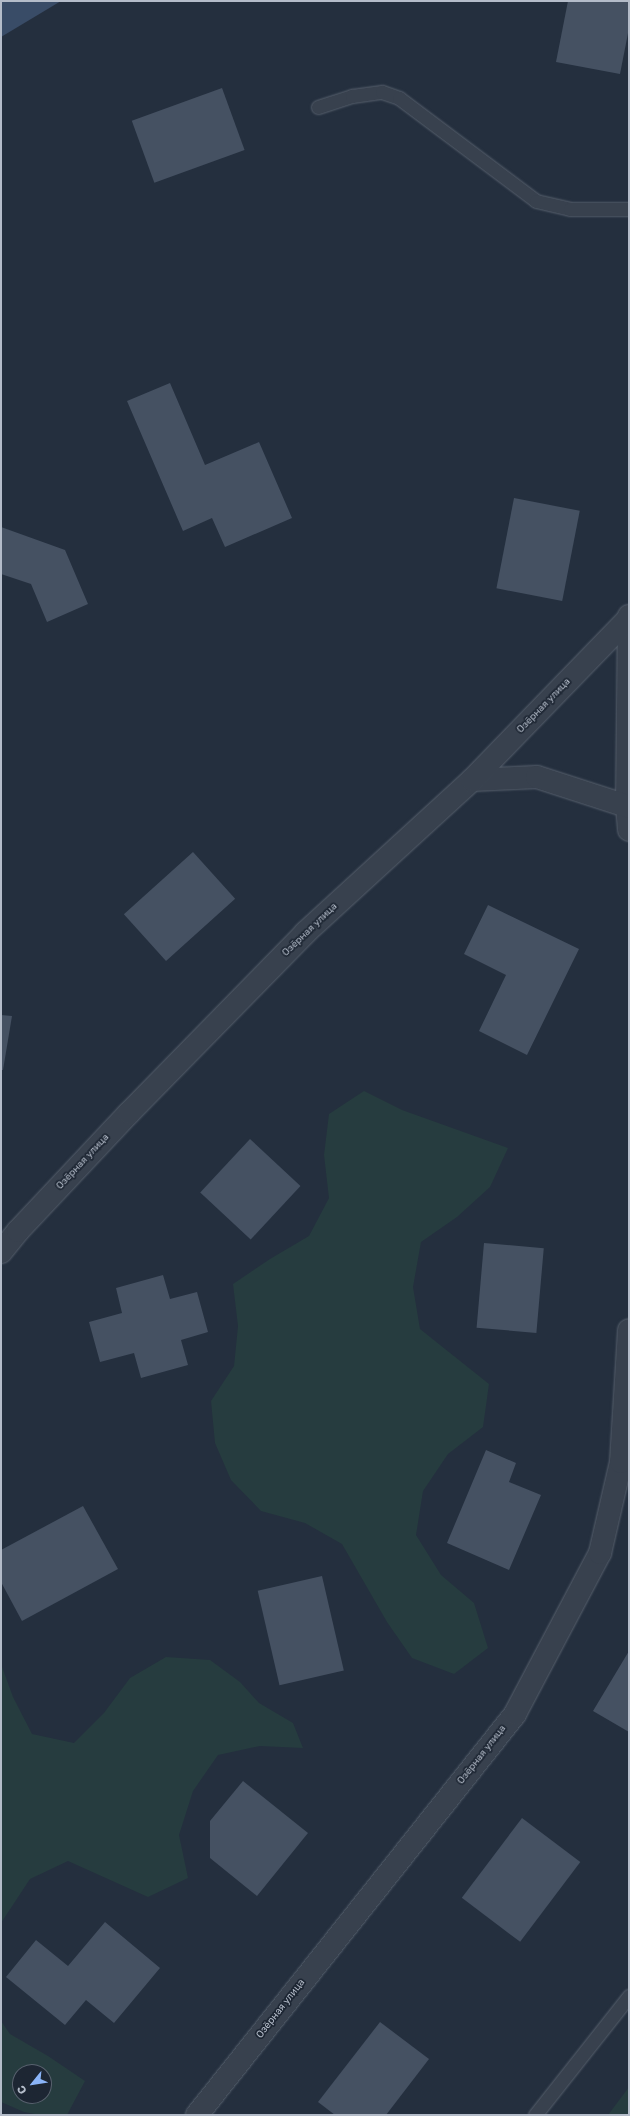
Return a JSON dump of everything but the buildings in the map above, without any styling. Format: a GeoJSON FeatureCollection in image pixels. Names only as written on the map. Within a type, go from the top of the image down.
{"type":"FeatureCollection","features":[{"type":"Feature","properties":{"kind":"street","name":"Озёрная улица"},"geometry":{"type":"LineString","coordinates":[[1,1252],[18,1231],[129,1113],[305,933],[472,780],[629,617]]}},
{"type":"Feature","properties":{"kind":"street","name":"Озёрная улица"},"geometry":{"type":"LineString","coordinates":[[629,617],[629,830]]}},
{"type":"Feature","properties":{"kind":"street"},"geometry":{"type":"LineString","coordinates":[[472,780],[537,777],[628,807]]}},
{"type":"Feature","properties":{"kind":"street","name":"Озёрная улица"},"geometry":{"type":"LineString","coordinates":[[197,2115],[515,1714],[600,1553],[621,1462],[629,1330]]}},
{"type":"Feature","properties":{"kind":"lane"},"geometry":{"type":"LineString","coordinates":[[318,107],[352,96],[382,92],[399,98],[536,201],[570,209],[629,209]]}},
{"type":"Feature","properties":{"kind":"lane"},"geometry":{"type":"LineString","coordinates":[[535,2115],[629,1996]]}},
{"type":"Feature","properties":{"kind":"green space"},"geometry":{"type":"Polygon","coordinates":[[[364,1091],[402,1110],[508,1148],[490,1187],[457,1217],[421,1242],[413,1287],[420,1329],[489,1384],[483,1427],[448,1454],[423,1491],[416,1535],[441,1575],[474,1603],[488,1648],[454,1674],[412,1658],[387,1622],[342,1544],[305,1523],[261,1511],[231,1480],[215,1443],[211,1401],[234,1366],[238,1326],[233,1284],[270,1259],[309,1236],[329,1198],[324,1155],[329,1114],[364,1091]]]}},
{"type":"Feature","properties":{"kind":"green space"},"geometry":{"type":"Polygon","coordinates":[[[166,1657],[210,1660],[240,1682],[259,1703],[293,1723],[303,1748],[260,1746],[218,1755],[193,1791],[179,1835],[188,1878],[148,1897],[68,1861],[30,1879],[1,1923],[1,1664],[13,1697],[32,1734],[74,1743],[104,1713],[130,1678],[166,1657]]]}},
{"type":"Feature","properties":{"kind":"green space"},"geometry":{"type":"Polygon","coordinates":[[[1,2021],[10,2034],[48,2056],[85,2081],[67,2115],[40,2115],[24,2112],[1,2102],[1,2021]]]}},
{"type":"Feature","properties":{"kind":"green space"},"geometry":{"type":"Polygon","coordinates":[[[629,2087],[629,2115],[608,2115],[629,2087]]]}},
{"type":"Feature","properties":{"kind":"water"},"geometry":{"type":"Polygon","coordinates":[[[1,1],[61,1],[1,37],[1,1]]]}}]}
